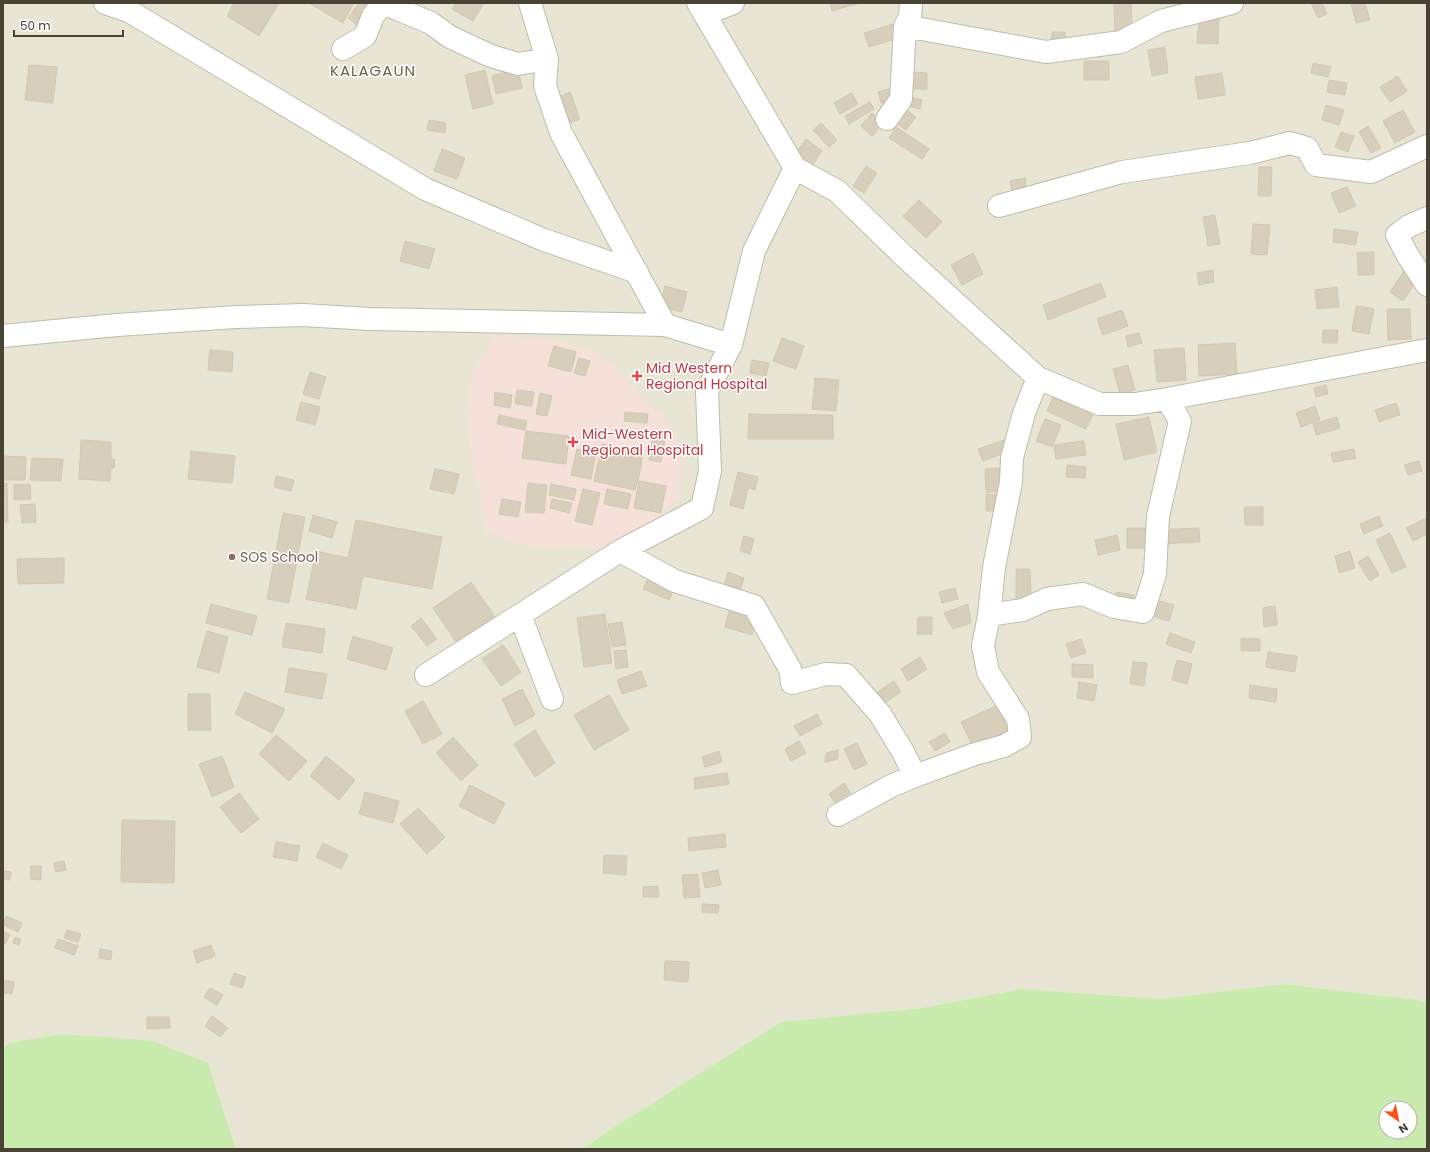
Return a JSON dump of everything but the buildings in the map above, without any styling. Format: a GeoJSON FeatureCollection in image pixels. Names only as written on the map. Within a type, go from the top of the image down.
{"type":"FeatureCollection","features":[{"type":"Feature","properties":{"kind":"street"},"geometry":{"type":"LineString","coordinates":[[106,3],[129,11],[425,189],[544,240],[637,272]]}},
{"type":"Feature","properties":{"kind":"street"},"geometry":{"type":"LineString","coordinates":[[344,49],[365,36],[373,16],[383,3],[417,16],[431,23],[450,37],[491,56],[518,64],[547,60]]}},
{"type":"Feature","properties":{"kind":"street"},"geometry":{"type":"LineString","coordinates":[[530,3],[547,60],[545,86],[562,133],[665,325]]}},
{"type":"Feature","properties":{"kind":"street"},"geometry":{"type":"LineString","coordinates":[[733,3],[701,8],[795,168],[837,191],[905,257],[1038,378],[1100,404],[1135,404],[1427,350]]}},
{"type":"Feature","properties":{"kind":"street"},"geometry":{"type":"LineString","coordinates":[[887,119],[901,99],[905,26],[910,17],[911,3]]}},
{"type":"Feature","properties":{"kind":"street"},"geometry":{"type":"LineString","coordinates":[[905,26],[1046,52],[1122,42],[1161,21],[1232,3]]}},
{"type":"Feature","properties":{"kind":"street"},"geometry":{"type":"LineString","coordinates":[[999,206],[1122,172],[1250,153],[1290,144],[1307,148],[1316,165],[1371,172],[1427,146]]}},
{"type":"Feature","properties":{"kind":"street"},"geometry":{"type":"LineString","coordinates":[[426,675],[620,551],[702,508],[710,471],[707,391],[731,345],[754,251],[795,168]]}},
{"type":"Feature","properties":{"kind":"street"},"geometry":{"type":"LineString","coordinates":[[1427,218],[1409,226],[1397,235],[1408,256],[1427,285]]}},
{"type":"Feature","properties":{"kind":"street"},"geometry":{"type":"LineString","coordinates":[[3,336],[118,325],[236,317],[296,316],[665,325],[731,345]]}},
{"type":"Feature","properties":{"kind":"street"},"geometry":{"type":"LineString","coordinates":[[838,815],[890,786],[974,754],[1004,746],[1020,737],[1018,719],[988,672],[983,646],[989,615],[994,567],[1011,482],[1012,458],[1024,413],[1038,378]]}},
{"type":"Feature","properties":{"kind":"street"},"geometry":{"type":"LineString","coordinates":[[989,615],[1023,610],[1047,599],[1083,594],[1114,607],[1143,612],[1155,574],[1158,516],[1180,421],[1167,399]]}},
{"type":"Feature","properties":{"kind":"street"},"geometry":{"type":"LineString","coordinates":[[620,551],[675,581],[754,606],[790,669],[792,684],[826,674],[846,675],[880,714],[903,752],[915,776]]}},
{"type":"Feature","properties":{"kind":"street"},"geometry":{"type":"LineString","coordinates":[[520,614],[552,699]]}},
{"type":"Feature","properties":{"kind":"shaded area"},"geometry":{"type":"Polygon","coordinates":[[[3,3],[1427,3],[1427,1003],[1418,1000],[1283,984],[1160,999],[1021,989],[922,1008],[781,1022],[582,1149],[236,1149],[208,1063],[3,1049],[3,3]]]}},
{"type":"Feature","properties":{"kind":"shaded area","name":"Mid-Western Regional Hospital"},"geometry":{"type":"Polygon","coordinates":[[[497,336],[558,340],[596,353],[620,370],[638,394],[662,415],[676,439],[680,469],[679,497],[652,524],[603,550],[578,545],[551,548],[524,545],[485,532],[481,494],[472,464],[467,412],[473,371],[497,336]],[[554,346],[548,366],[571,372],[576,352],[554,346]],[[579,358],[574,373],[585,376],[590,361],[579,358]],[[517,390],[515,404],[532,406],[534,392],[517,390]],[[495,392],[494,405],[509,407],[511,395],[495,392]],[[541,393],[536,414],[547,416],[552,396],[541,393]],[[499,415],[497,424],[525,430],[527,421],[499,415]]]}},
{"type":"Feature","properties":{"kind":"green space"},"geometry":{"type":"Polygon","coordinates":[[[1283,984],[1418,1000],[1427,1003],[1427,1149],[582,1149],[781,1022],[922,1008],[1021,989],[1160,999],[1283,984]]]}},
{"type":"Feature","properties":{"kind":"green space"},"geometry":{"type":"Polygon","coordinates":[[[62,1034],[153,1041],[208,1063],[236,1149],[3,1149],[3,1049],[9,1043],[62,1034]]]}},
{"type":"Feature","properties":{"kind":"place","name":"Mid Western Regional Hospital"},"geometry":{"type":"Point","coordinates":[637,376]}},
{"type":"Feature","properties":{"kind":"place","name":"Mid-Western Regional Hospital"},"geometry":{"type":"Point","coordinates":[573,442]}},
{"type":"Feature","properties":{"kind":"place","name":"SOS School"},"geometry":{"type":"Point","coordinates":[232,557]}},
{"type":"Feature","properties":{"kind":"district","name":"KALAGAUN"},"geometry":{"type":"Point","coordinates":[373,70]}}]}
